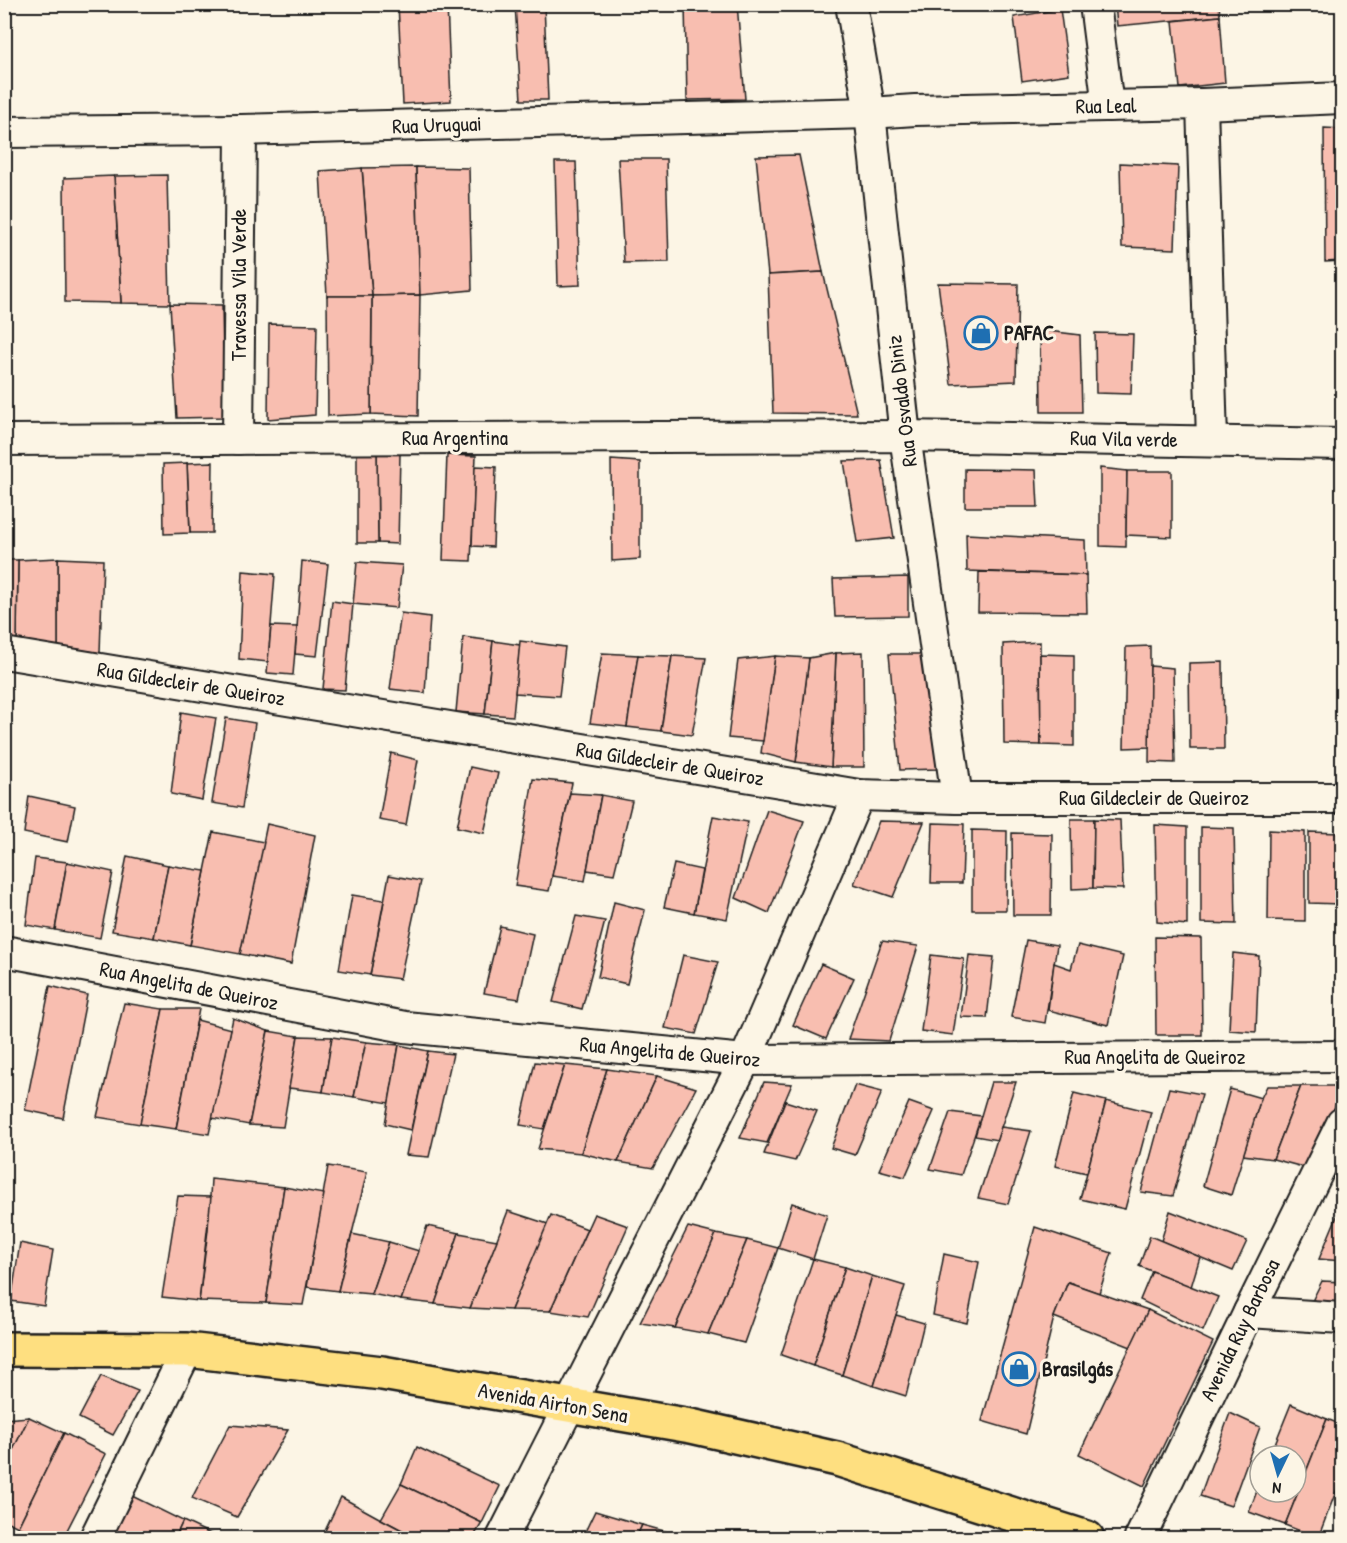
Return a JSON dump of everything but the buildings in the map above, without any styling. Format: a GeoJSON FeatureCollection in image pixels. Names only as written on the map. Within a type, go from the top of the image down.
{"type":"FeatureCollection","features":[{"type":"Feature","properties":{"kind":"main road","name":"Avenida Airton Sena"},"geometry":{"type":"LineString","coordinates":[[4,1348],[187,1350],[382,1374],[691,1426],[837,1459],[1087,1539]]}},
{"type":"Feature","properties":{"kind":"street","name":"Rua Osvaldo Diniz"},"geometry":{"type":"LineString","coordinates":[[851,4],[870,113],[906,436],[957,798]]}},
{"type":"Feature","properties":{"kind":"street"},"geometry":{"type":"LineString","coordinates":[[1095,4],[1108,106]]}},
{"type":"Feature","properties":{"kind":"street","name":"Rua Leal"},"geometry":{"type":"LineString","coordinates":[[870,113],[1342,98]]}},
{"type":"Feature","properties":{"kind":"street"},"geometry":{"type":"LineString","coordinates":[[1202,104],[1212,440]]}},
{"type":"Feature","properties":{"kind":"street","name":"Rua Uruguai"},"geometry":{"type":"LineString","coordinates":[[4,132],[240,130],[870,113]]}},
{"type":"Feature","properties":{"kind":"street","name":"Travessa Vila Verde"},"geometry":{"type":"LineString","coordinates":[[238,439],[240,130]]}},
{"type":"Feature","properties":{"kind":"street","name":"Rua Vila verde"},"geometry":{"type":"LineString","coordinates":[[906,436],[1342,444]]}},
{"type":"Feature","properties":{"kind":"street","name":"Rua Argentina"},"geometry":{"type":"LineString","coordinates":[[4,440],[906,436]]}},
{"type":"Feature","properties":{"kind":"street","name":"Rua Gildecleir de Queiroz"},"geometry":{"type":"LineString","coordinates":[[4,653],[859,795],[957,798],[1342,798]]}},
{"type":"Feature","properties":{"kind":"street"},"geometry":{"type":"LineString","coordinates":[[502,1539],[745,1060],[859,795]]}},
{"type":"Feature","properties":{"kind":"street","name":"Rua Angelita de Queiroz"},"geometry":{"type":"LineString","coordinates":[[4,951],[405,1027],[745,1060],[1342,1056]]}},
{"type":"Feature","properties":{"kind":"street","name":"Avenida Ruy Barbosa"},"geometry":{"type":"LineString","coordinates":[[1140,1539],[1342,1123]]}},
{"type":"Feature","properties":{"kind":"street"},"geometry":{"type":"LineString","coordinates":[[1249,1311],[1342,1318]]}},
{"type":"Feature","properties":{"kind":"street"},"geometry":{"type":"LineString","coordinates":[[95,1539],[187,1350]]}},
{"type":"Feature","properties":{"kind":"place","name":"PAFAC"},"geometry":{"type":"Point","coordinates":[981,333]}},
{"type":"Feature","properties":{"kind":"place","name":"Brasilgás"},"geometry":{"type":"Point","coordinates":[1019,1369]}}]}
